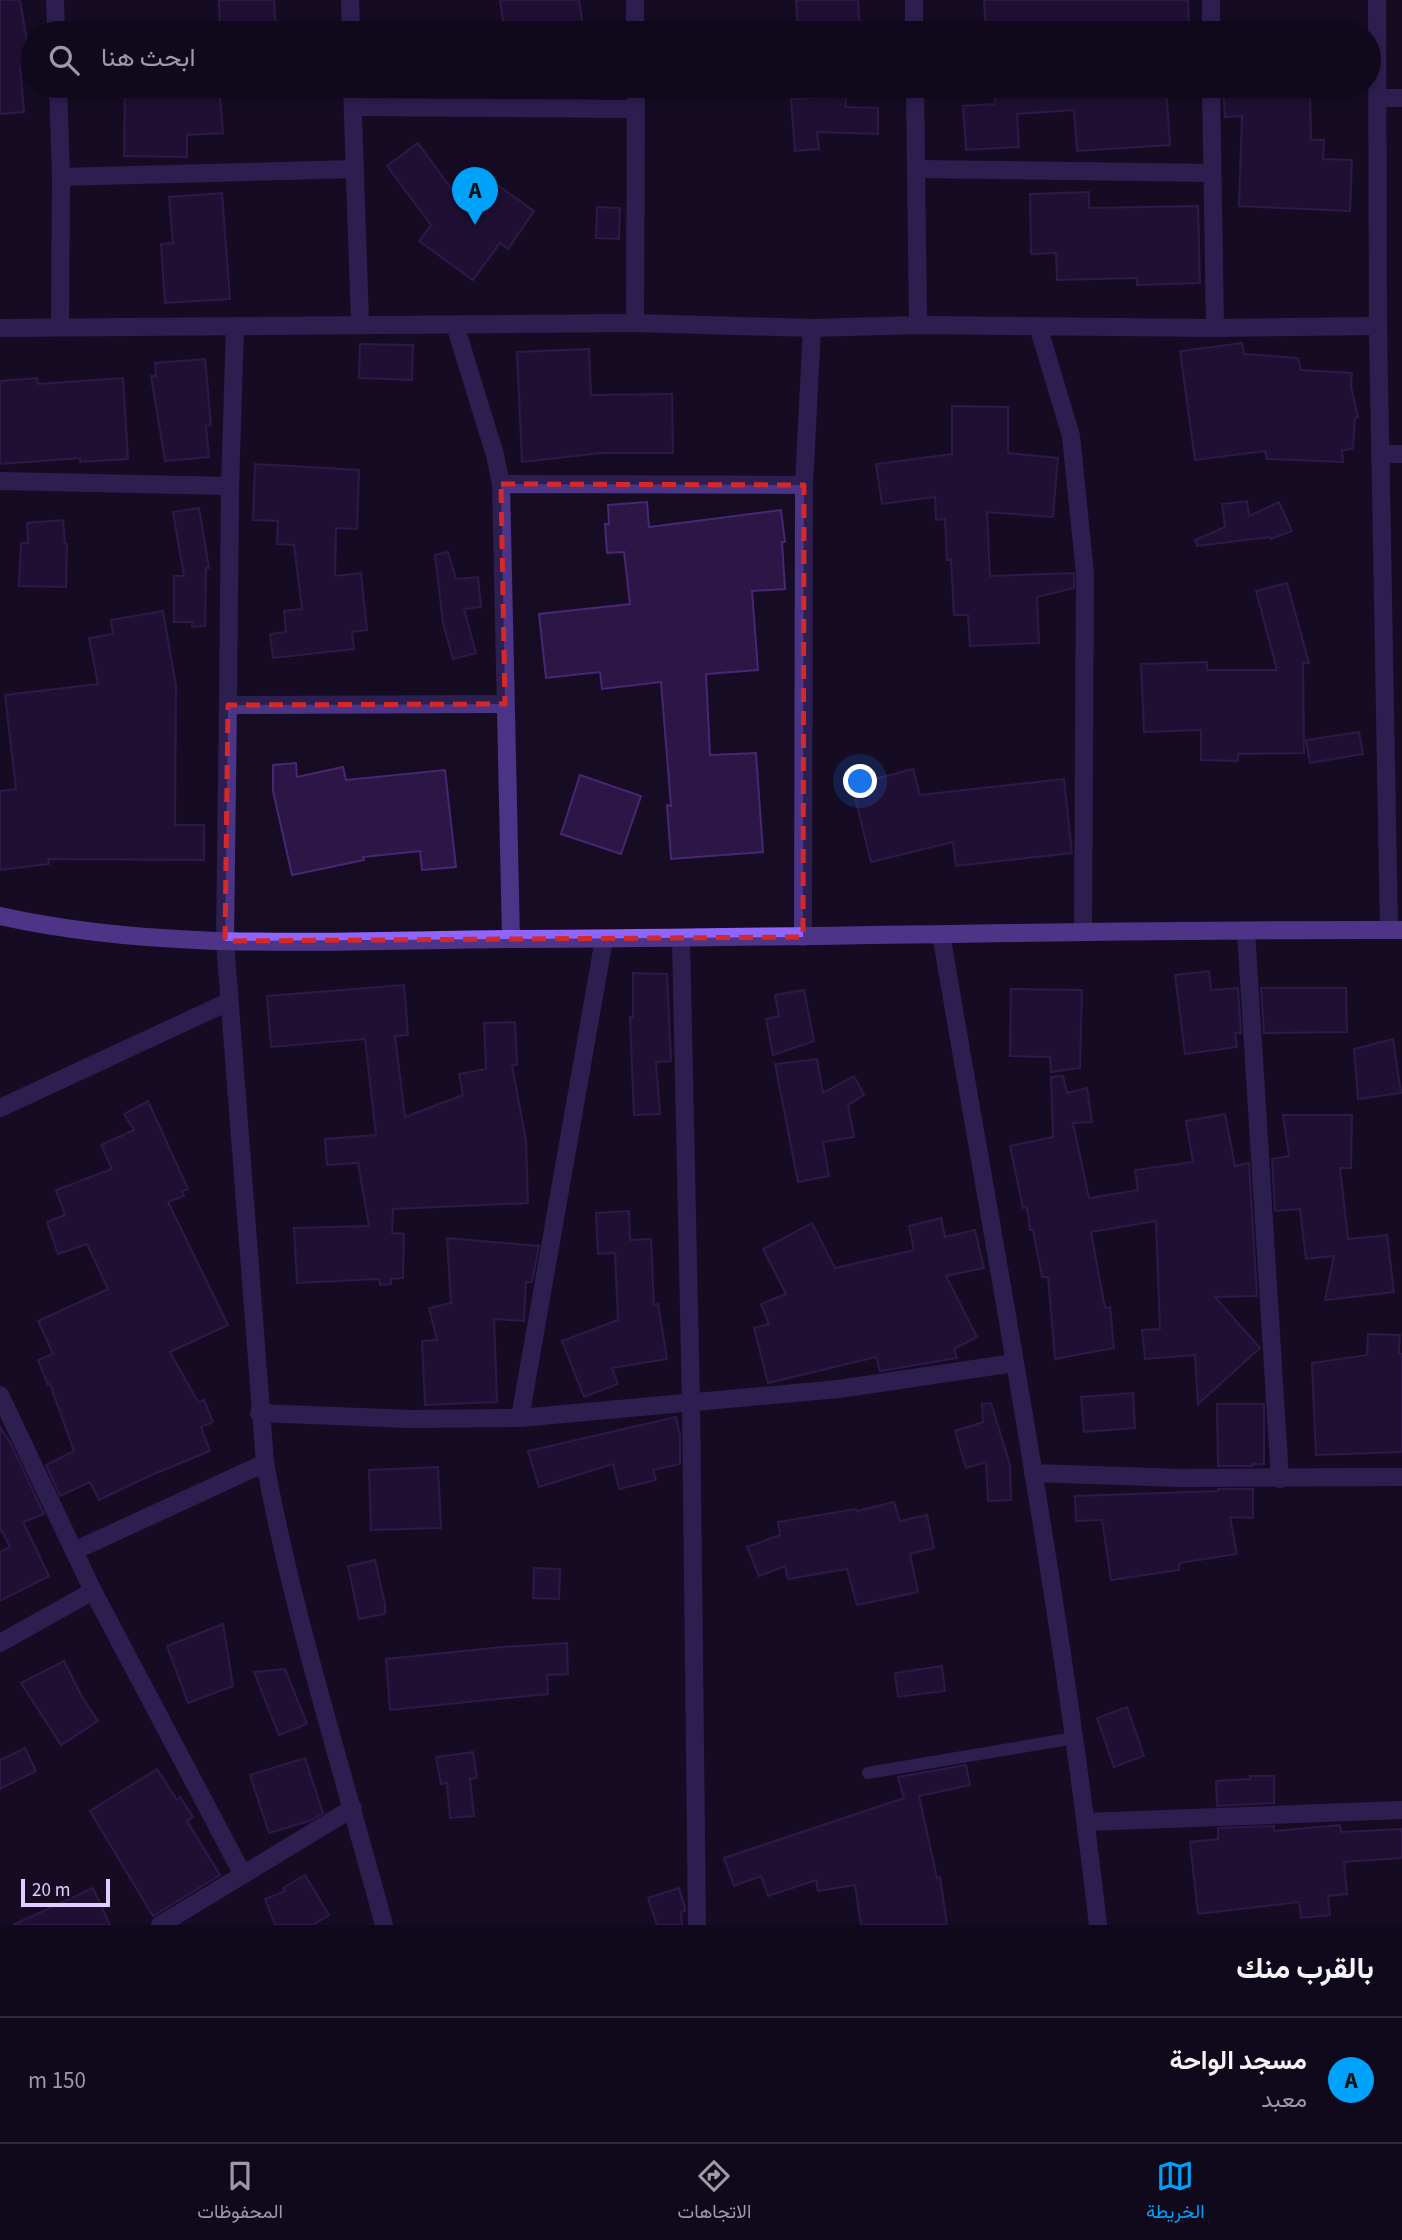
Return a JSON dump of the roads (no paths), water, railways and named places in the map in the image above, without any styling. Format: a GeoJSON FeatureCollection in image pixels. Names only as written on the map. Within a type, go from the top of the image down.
{"type":"FeatureCollection","features":[{"type":"Feature","properties":{"kind":"street"},"geometry":{"type":"LineString","coordinates":[[55,0],[56,21]]}},
{"type":"Feature","properties":{"kind":"street"},"geometry":{"type":"LineString","coordinates":[[351,0],[351,21]]}},
{"type":"Feature","properties":{"kind":"street"},"geometry":{"type":"LineString","coordinates":[[635,0],[635,21]]}},
{"type":"Feature","properties":{"kind":"street"},"geometry":{"type":"LineString","coordinates":[[914,0],[914,21]]}},
{"type":"Feature","properties":{"kind":"street"},"geometry":{"type":"LineString","coordinates":[[1211,0],[1211,21]]}},
{"type":"Feature","properties":{"kind":"street"},"geometry":{"type":"LineString","coordinates":[[1377,0],[1377,21]]}},
{"type":"Feature","properties":{"kind":"street"},"geometry":{"type":"LineString","coordinates":[[58,98],[60,327]]}},
{"type":"Feature","properties":{"kind":"street"},"geometry":{"type":"LineString","coordinates":[[353,98],[360,324]]}},
{"type":"Feature","properties":{"kind":"street"},"geometry":{"type":"LineString","coordinates":[[635,323],[636,98]]}},
{"type":"Feature","properties":{"kind":"street"},"geometry":{"type":"LineString","coordinates":[[915,98],[918,325]]}},
{"type":"Feature","properties":{"kind":"street"},"geometry":{"type":"LineString","coordinates":[[1211,98],[1215,328]]}},
{"type":"Feature","properties":{"kind":"street"},"geometry":{"type":"LineString","coordinates":[[0,916],[97,932],[225,941],[1395,930],[1380,454],[1378,98],[1402,98]]}},
{"type":"Feature","properties":{"kind":"street"},"geometry":{"type":"LineString","coordinates":[[353,107],[636,109]]}},
{"type":"Feature","properties":{"kind":"street"},"geometry":{"type":"LineString","coordinates":[[61,177],[355,169]]}},
{"type":"Feature","properties":{"kind":"street"},"geometry":{"type":"LineString","coordinates":[[917,169],[1212,173]]}},
{"type":"Feature","properties":{"kind":"street"},"geometry":{"type":"LineString","coordinates":[[0,328],[635,323],[812,328],[918,325],[1215,328],[1378,326]]}},
{"type":"Feature","properties":{"kind":"street"},"geometry":{"type":"LineString","coordinates":[[455,325],[495,455],[500,484],[511,939]]}},
{"type":"Feature","properties":{"kind":"street"},"geometry":{"type":"LineString","coordinates":[[1038,326],[1071,436],[1085,574],[1083,931]]}},
{"type":"Feature","properties":{"kind":"street"},"geometry":{"type":"LineString","coordinates":[[235,328],[230,486],[225,941],[259,1413],[275,1518],[384,1925]]}},
{"type":"Feature","properties":{"kind":"street"},"geometry":{"type":"LineString","coordinates":[[803,937],[804,485],[812,328]]}},
{"type":"Feature","properties":{"kind":"street"},"geometry":{"type":"LineString","coordinates":[[1380,454],[1402,454]]}},
{"type":"Feature","properties":{"kind":"street"},"geometry":{"type":"LineString","coordinates":[[0,481],[230,486]]}},
{"type":"Feature","properties":{"kind":"street"},"geometry":{"type":"LineString","coordinates":[[500,484],[804,485]]}},
{"type":"Feature","properties":{"kind":"street"},"geometry":{"type":"LineString","coordinates":[[228,705],[505,704]]}},
{"type":"Feature","properties":{"kind":"street"},"geometry":{"type":"LineString","coordinates":[[1246,931],[1280,1479]]}},
{"type":"Feature","properties":{"kind":"street"},"geometry":{"type":"LineString","coordinates":[[941,934],[1033,1473],[1086,1822],[1098,1925]]}},
{"type":"Feature","properties":{"kind":"street"},"geometry":{"type":"LineString","coordinates":[[681,938],[691,1404],[697,1925]]}},
{"type":"Feature","properties":{"kind":"street"},"geometry":{"type":"LineString","coordinates":[[520,1418],[604,939]]}},
{"type":"Feature","properties":{"kind":"street"},"geometry":{"type":"LineString","coordinates":[[0,1108],[228,1002]]}},
{"type":"Feature","properties":{"kind":"street"},"geometry":{"type":"LineString","coordinates":[[259,1413],[411,1419],[520,1418],[839,1389],[1014,1363]]}},
{"type":"Feature","properties":{"kind":"street"},"geometry":{"type":"LineString","coordinates":[[0,1395],[6,1424],[243,1875]]}},
{"type":"Feature","properties":{"kind":"street"},"geometry":{"type":"LineString","coordinates":[[74,1551],[265,1463]]}},
{"type":"Feature","properties":{"kind":"street"},"geometry":{"type":"LineString","coordinates":[[1033,1473],[1180,1478],[1402,1477]]}},
{"type":"Feature","properties":{"kind":"street"},"geometry":{"type":"LineString","coordinates":[[0,1643],[93,1591]]}},
{"type":"Feature","properties":{"kind":"street"},"geometry":{"type":"LineString","coordinates":[[160,1925],[353,1808]]}},
{"type":"Feature","properties":{"kind":"street"},"geometry":{"type":"LineString","coordinates":[[1086,1822],[1402,1810]]}},
{"type":"Feature","properties":{"kind":"lane"},"geometry":{"type":"LineString","coordinates":[[867,1773],[1073,1738]]}},
{"type":"Feature","properties":{"kind":"place","name":"مسجد الواحة"},"geometry":{"type":"Point","coordinates":[475,225]}}]}
